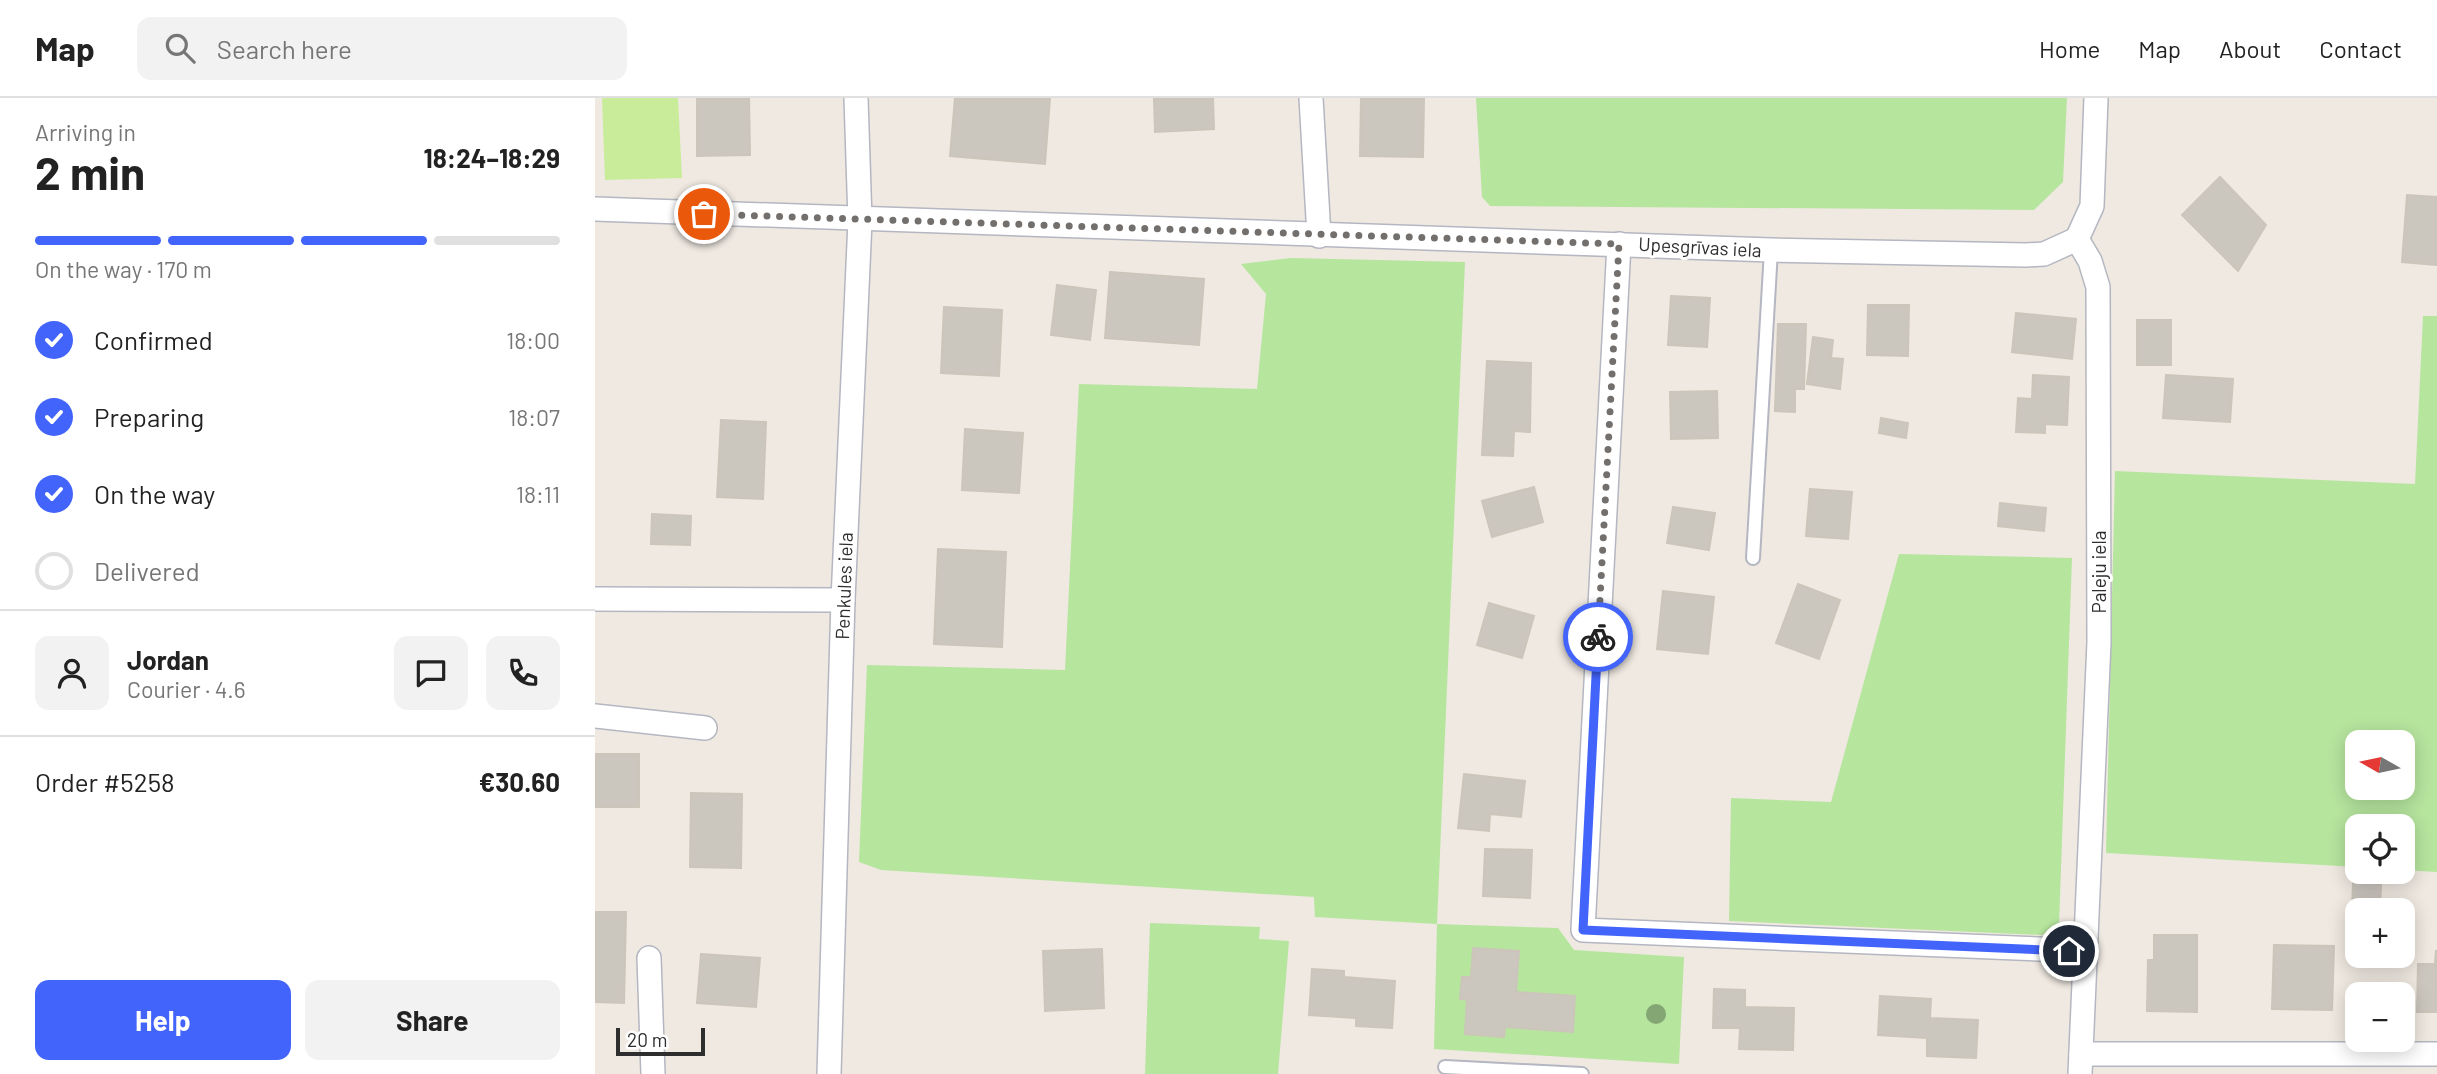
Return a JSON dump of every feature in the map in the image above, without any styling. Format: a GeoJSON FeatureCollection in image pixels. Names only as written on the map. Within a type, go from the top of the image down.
{"type":"FeatureCollection","features":[{"type":"Feature","properties":{"kind":"street","name":"Penkules iela"},"geometry":{"type":"LineString","coordinates":[[829,1074],[843,600],[860,221],[856,98]]}},
{"type":"Feature","properties":{"kind":"street"},"geometry":{"type":"LineString","coordinates":[[1311,98],[1319,236]]}},
{"type":"Feature","properties":{"kind":"street"},"geometry":{"type":"LineString","coordinates":[[2077,239],[2092,206],[2096,98]]}},
{"type":"Feature","properties":{"kind":"street","name":"Upesgrīvas iela"},"geometry":{"type":"LineString","coordinates":[[595,209],[860,221],[1771,250],[2026,255],[2044,254],[2077,239]]}},
{"type":"Feature","properties":{"kind":"street","name":"Paleju iela"},"geometry":{"type":"LineString","coordinates":[[2077,239],[2090,261],[2098,288],[2099,642],[2080,1064],[2437,1054]]}},
{"type":"Feature","properties":{"kind":"street"},"geometry":{"type":"LineString","coordinates":[[1619,244],[1583,930],[2086,951]]}},
{"type":"Feature","properties":{"kind":"street"},"geometry":{"type":"LineString","coordinates":[[595,599],[843,600]]}},
{"type":"Feature","properties":{"kind":"street"},"geometry":{"type":"LineString","coordinates":[[595,716],[705,728]]}},
{"type":"Feature","properties":{"kind":"street"},"geometry":{"type":"LineString","coordinates":[[649,958],[653,1074]]}},
{"type":"Feature","properties":{"kind":"lane"},"geometry":{"type":"LineString","coordinates":[[1753,558],[1771,250]]}},
{"type":"Feature","properties":{"kind":"lane"},"geometry":{"type":"LineString","coordinates":[[1445,1067],[1582,1074]]}},
{"type":"Feature","properties":{"kind":"green space"},"geometry":{"type":"Polygon","coordinates":[[[602,98],[678,98],[682,178],[605,180],[602,98]]]}},
{"type":"Feature","properties":{"kind":"green space"},"geometry":{"type":"Polygon","coordinates":[[[1476,98],[2067,98],[2063,182],[2034,210],[1490,206],[1482,197],[1476,98]]]}},
{"type":"Feature","properties":{"kind":"green space"},"geometry":{"type":"Polygon","coordinates":[[[1291,258],[1465,262],[1437,924],[1315,917],[1314,897],[881,870],[859,862],[867,665],[1065,670],[1079,384],[1257,389],[1266,294],[1241,264],[1291,258]]]}},
{"type":"Feature","properties":{"kind":"green space"},"geometry":{"type":"Polygon","coordinates":[[[2423,316],[2437,316],[2437,872],[2415,871],[2415,814],[2345,814],[2345,866],[2106,853],[2115,471],[2415,484],[2423,316]]]}},
{"type":"Feature","properties":{"kind":"green space"},"geometry":{"type":"Polygon","coordinates":[[[1899,554],[2072,558],[2059,925],[2042,935],[1729,921],[1731,798],[1831,802],[1899,554]]]}},
{"type":"Feature","properties":{"kind":"green space"},"geometry":{"type":"Polygon","coordinates":[[[1150,923],[1260,927],[1259,939],[1289,941],[1278,1074],[1145,1074],[1150,923]]]}},
{"type":"Feature","properties":{"kind":"green space"},"geometry":{"type":"Polygon","coordinates":[[[1437,924],[1558,928],[1574,950],[1684,957],[1679,1064],[1434,1049],[1437,924]]]}},
{"type":"Feature","properties":{"kind":"building"},"geometry":{"type":"Polygon","coordinates":[[[697,98],[749,98],[750,155],[697,156],[697,98]]]}},
{"type":"Feature","properties":{"kind":"building"},"geometry":{"type":"Polygon","coordinates":[[[955,98],[1050,98],[1045,164],[950,156],[955,98]]]}},
{"type":"Feature","properties":{"kind":"building"},"geometry":{"type":"Polygon","coordinates":[[[1154,98],[1213,98],[1214,129],[1155,132],[1154,98]]]}},
{"type":"Feature","properties":{"kind":"building"},"geometry":{"type":"Polygon","coordinates":[[[1361,98],[1424,98],[1423,157],[1360,156],[1361,98]]]}},
{"type":"Feature","properties":{"kind":"building"},"geometry":{"type":"Polygon","coordinates":[[[2220,177],[2266,225],[2238,271],[2182,215],[2220,177]]]}},
{"type":"Feature","properties":{"kind":"building"},"geometry":{"type":"Polygon","coordinates":[[[2407,195],[2437,197],[2437,265],[2402,262],[2407,195]]]}},
{"type":"Feature","properties":{"kind":"building"},"geometry":{"type":"Polygon","coordinates":[[[1110,272],[1204,279],[1199,345],[1105,338],[1110,272]]]}},
{"type":"Feature","properties":{"kind":"building"},"geometry":{"type":"Polygon","coordinates":[[[1057,285],[1096,290],[1090,340],[1051,335],[1057,285]]]}},
{"type":"Feature","properties":{"kind":"building"},"geometry":{"type":"Polygon","coordinates":[[[1671,296],[1710,298],[1707,347],[1668,345],[1671,296]]]}},
{"type":"Feature","properties":{"kind":"building"},"geometry":{"type":"Polygon","coordinates":[[[1868,305],[1909,305],[1908,356],[1867,355],[1868,305]]]}},
{"type":"Feature","properties":{"kind":"building"},"geometry":{"type":"Polygon","coordinates":[[[944,307],[1002,310],[999,376],[941,373],[944,307]]]}},
{"type":"Feature","properties":{"kind":"building"},"geometry":{"type":"Polygon","coordinates":[[[2016,313],[2076,319],[2072,359],[2012,352],[2016,313]]]}},
{"type":"Feature","properties":{"kind":"building"},"geometry":{"type":"Polygon","coordinates":[[[2137,320],[2171,320],[2171,365],[2137,365],[2137,320]]]}},
{"type":"Feature","properties":{"kind":"building"},"geometry":{"type":"Polygon","coordinates":[[[1778,324],[1806,324],[1804,389],[1795,389],[1795,412],[1775,411],[1778,324]]]}},
{"type":"Feature","properties":{"kind":"building"},"geometry":{"type":"Polygon","coordinates":[[[1813,337],[1833,340],[1831,358],[1843,359],[1840,389],[1807,384],[1813,337]]]}},
{"type":"Feature","properties":{"kind":"building"},"geometry":{"type":"Polygon","coordinates":[[[1487,361],[1531,363],[1530,432],[1514,431],[1513,456],[1482,455],[1487,361]]]}},
{"type":"Feature","properties":{"kind":"building"},"geometry":{"type":"Polygon","coordinates":[[[2033,375],[2069,377],[2067,425],[2045,424],[2045,433],[2016,432],[2018,398],[2032,399],[2033,375]]]}},
{"type":"Feature","properties":{"kind":"building"},"geometry":{"type":"Polygon","coordinates":[[[2166,375],[2233,379],[2230,422],[2163,418],[2166,375]]]}},
{"type":"Feature","properties":{"kind":"building"},"geometry":{"type":"Polygon","coordinates":[[[1717,391],[1718,438],[1671,439],[1670,392],[1717,391]]]}},
{"type":"Feature","properties":{"kind":"building"},"geometry":{"type":"Polygon","coordinates":[[[1881,418],[1908,423],[1906,438],[1879,433],[1881,418]]]}},
{"type":"Feature","properties":{"kind":"building"},"geometry":{"type":"Polygon","coordinates":[[[721,420],[766,422],[763,499],[717,497],[721,420]]]}},
{"type":"Feature","properties":{"kind":"building"},"geometry":{"type":"Polygon","coordinates":[[[965,429],[1023,433],[1019,493],[962,490],[965,429]]]}},
{"type":"Feature","properties":{"kind":"building"},"geometry":{"type":"Polygon","coordinates":[[[1534,487],[1543,522],[1492,537],[1482,501],[1534,487]]]}},
{"type":"Feature","properties":{"kind":"building"},"geometry":{"type":"Polygon","coordinates":[[[1810,489],[1852,492],[1848,539],[1806,536],[1810,489]]]}},
{"type":"Feature","properties":{"kind":"building"},"geometry":{"type":"Polygon","coordinates":[[[2000,503],[2046,508],[2044,531],[1998,526],[2000,503]]]}},
{"type":"Feature","properties":{"kind":"building"},"geometry":{"type":"Polygon","coordinates":[[[1673,507],[1715,513],[1709,550],[1667,543],[1673,507]]]}},
{"type":"Feature","properties":{"kind":"building"},"geometry":{"type":"Polygon","coordinates":[[[652,514],[691,516],[690,545],[651,544],[652,514]]]}},
{"type":"Feature","properties":{"kind":"building"},"geometry":{"type":"Polygon","coordinates":[[[938,549],[1006,552],[1002,647],[934,644],[938,549]]]}},
{"type":"Feature","properties":{"kind":"building"},"geometry":{"type":"Polygon","coordinates":[[[1798,584],[1840,600],[1819,659],[1776,643],[1798,584]]]}},
{"type":"Feature","properties":{"kind":"building"},"geometry":{"type":"Polygon","coordinates":[[[1663,591],[1714,597],[1708,654],[1657,649],[1663,591]]]}},
{"type":"Feature","properties":{"kind":"building"},"geometry":{"type":"Polygon","coordinates":[[[1489,603],[1534,616],[1522,658],[1477,645],[1489,603]]]}},
{"type":"Feature","properties":{"kind":"building"},"geometry":{"type":"Polygon","coordinates":[[[595,754],[639,754],[639,807],[595,807],[595,754]]]}},
{"type":"Feature","properties":{"kind":"building"},"geometry":{"type":"Polygon","coordinates":[[[1464,774],[1525,781],[1521,817],[1490,814],[1489,831],[1458,828],[1464,774]]]}},
{"type":"Feature","properties":{"kind":"building"},"geometry":{"type":"Polygon","coordinates":[[[691,793],[742,794],[741,868],[690,867],[691,793]]]}},
{"type":"Feature","properties":{"kind":"building"},"geometry":{"type":"Polygon","coordinates":[[[1485,849],[1532,850],[1530,898],[1483,896],[1485,849]]]}},
{"type":"Feature","properties":{"kind":"building"},"geometry":{"type":"Polygon","coordinates":[[[2353,884],[2381,884],[2380,898],[2352,898],[2353,884]]]}},
{"type":"Feature","properties":{"kind":"building"},"geometry":{"type":"Polygon","coordinates":[[[595,912],[626,912],[624,1003],[595,1002],[595,912]]]}},
{"type":"Feature","properties":{"kind":"building"},"geometry":{"type":"Polygon","coordinates":[[[2154,935],[2197,935],[2197,1012],[2147,1011],[2148,960],[2154,960],[2154,935]]]}},
{"type":"Feature","properties":{"kind":"building"},"geometry":{"type":"Polygon","coordinates":[[[2274,945],[2334,946],[2332,1010],[2272,1009],[2274,945]]]}},
{"type":"Feature","properties":{"kind":"building"},"geometry":{"type":"Polygon","coordinates":[[[1473,948],[1519,951],[1516,992],[1575,996],[1573,1032],[1505,1027],[1504,1037],[1465,1034],[1467,1000],[1460,999],[1462,977],[1471,977],[1473,948]]]}},
{"type":"Feature","properties":{"kind":"building"},"geometry":{"type":"Polygon","coordinates":[[[1102,949],[1104,1008],[1045,1011],[1043,951],[1102,949]]]}},
{"type":"Feature","properties":{"kind":"building"},"geometry":{"type":"Polygon","coordinates":[[[2436,950],[2437,1012],[2417,1012],[2418,964],[2435,964],[2436,950]]]}},
{"type":"Feature","properties":{"kind":"building"},"geometry":{"type":"Polygon","coordinates":[[[701,954],[760,958],[756,1007],[697,1003],[701,954]]]}},
{"type":"Feature","properties":{"kind":"building"},"geometry":{"type":"Polygon","coordinates":[[[1312,969],[1344,971],[1344,977],[1395,981],[1392,1028],[1356,1026],[1356,1018],[1309,1015],[1312,969]]]}},
{"type":"Feature","properties":{"kind":"building"},"geometry":{"type":"Polygon","coordinates":[[[1714,989],[1745,990],[1745,1007],[1794,1008],[1793,1050],[1739,1049],[1740,1028],[1713,1028],[1714,989]]]}},
{"type":"Feature","properties":{"kind":"building"},"geometry":{"type":"Polygon","coordinates":[[[1880,996],[1931,999],[1930,1018],[1978,1020],[1976,1058],[1927,1056],[1927,1038],[1878,1035],[1880,996]]]}},
{"type":"Feature","properties":{"kind":"way so far"},"geometry":{"type":"LineString","coordinates":[[704,214],[1619,244],[1598,637]]}},
{"type":"Feature","properties":{"kind":"route"},"geometry":{"type":"LineString","coordinates":[[1598,637],[1583,930],[2069,951]]}}]}
